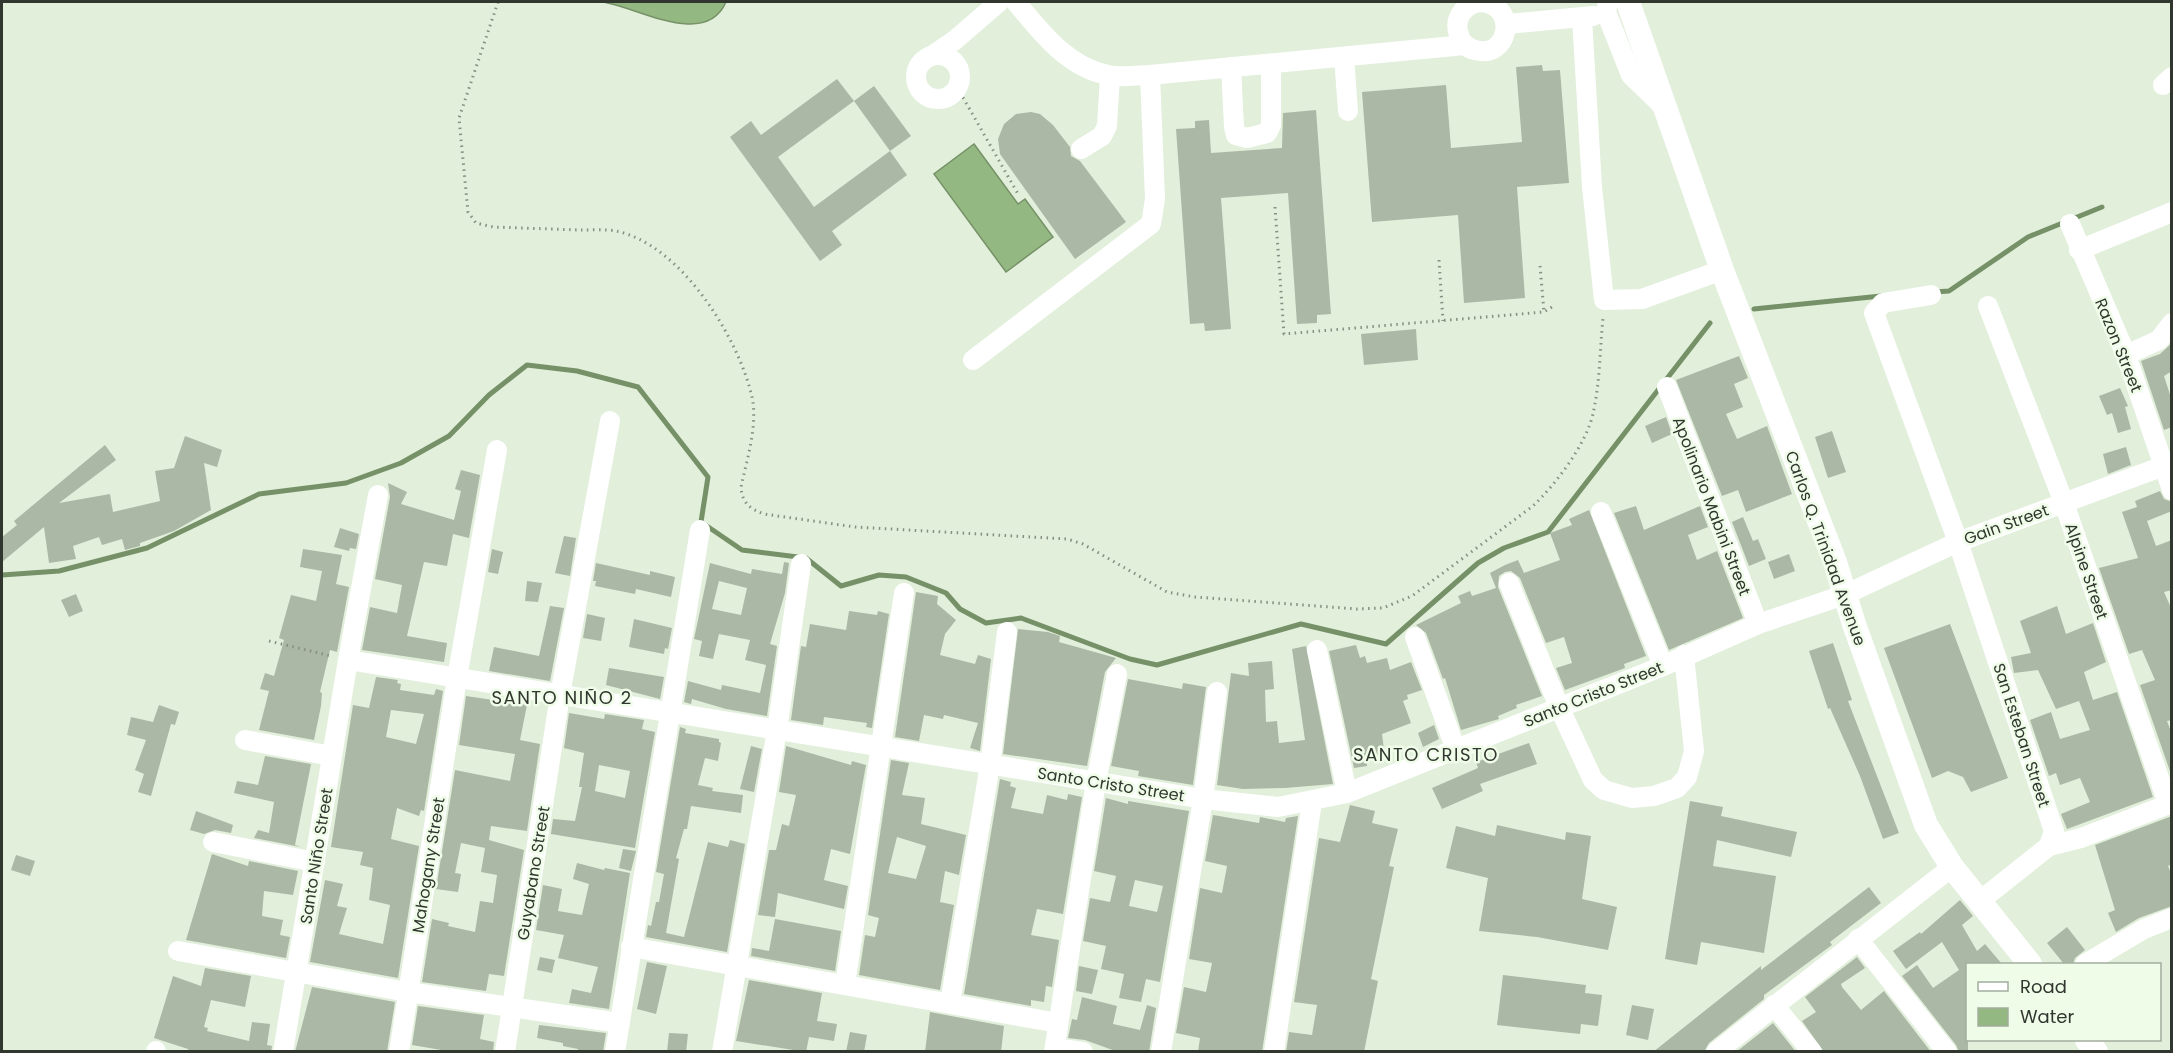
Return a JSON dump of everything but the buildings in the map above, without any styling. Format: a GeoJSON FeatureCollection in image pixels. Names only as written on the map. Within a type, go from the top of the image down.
{"type":"FeatureCollection","features":[{"type":"Feature","properties":{"kind":"main road","name":"Carlos Q. Trinidad Avenue"},"geometry":{"type":"LineString","coordinates":[[1618,5],[1665,108],[1722,270],[1835,562],[1844,596],[1926,825],[1952,867],[1981,900],[2029,963]]}},
{"type":"Feature","properties":{"kind":"street"},"geometry":{"type":"LineString","coordinates":[[933,55],[947,57],[953,61],[959,73],[957,87],[952,93],[939,99],[926,95],[920,90],[917,84],[917,69],[926,58],[955,40],[999,2]]}},
{"type":"Feature","properties":{"kind":"street"},"geometry":{"type":"LineString","coordinates":[[1016,2],[1046,37],[1068,56],[1082,66],[1110,76],[1150,75],[1465,45],[1479,51],[1493,49],[1504,38],[1506,24],[1501,10],[1481,2],[1467,6],[1458,18],[1458,33],[1465,45]]}},
{"type":"Feature","properties":{"kind":"street"},"geometry":{"type":"LineString","coordinates":[[1506,24],[1582,18],[1618,5]]}},
{"type":"Feature","properties":{"kind":"street"},"geometry":{"type":"LineString","coordinates":[[1582,18],[1592,187],[1604,300],[1642,299],[1722,270]]}},
{"type":"Feature","properties":{"kind":"street"},"geometry":{"type":"LineString","coordinates":[[953,61],[955,40]]}},
{"type":"Feature","properties":{"kind":"street"},"geometry":{"type":"LineString","coordinates":[[1344,57],[1347,111]]}},
{"type":"Feature","properties":{"kind":"street"},"geometry":{"type":"LineString","coordinates":[[1231,67],[1234,127],[1236,135],[1247,138],[1267,133],[1272,125],[1271,64]]}},
{"type":"Feature","properties":{"kind":"street"},"geometry":{"type":"LineString","coordinates":[[973,360],[1151,224],[1155,199],[1150,75]]}},
{"type":"Feature","properties":{"kind":"street"},"geometry":{"type":"LineString","coordinates":[[1081,149],[1102,136],[1107,126],[1110,76]]}},
{"type":"Feature","properties":{"kind":"street"},"geometry":{"type":"LineString","coordinates":[[2079,250],[2172,212]]}},
{"type":"Feature","properties":{"kind":"street","name":"Razon Street"},"geometry":{"type":"LineString","coordinates":[[2070,225],[2126,355],[2168,465],[2172,490]]}},
{"type":"Feature","properties":{"kind":"street","name":"San Esteban Street"},"geometry":{"type":"LineString","coordinates":[[1931,295],[1883,303],[1874,313],[1958,542],[2054,831],[2049,846]]}},
{"type":"Feature","properties":{"kind":"street","name":"Alpine Street"},"geometry":{"type":"LineString","coordinates":[[1988,306],[2064,503],[2170,803]]}},
{"type":"Feature","properties":{"kind":"street"},"geometry":{"type":"LineString","coordinates":[[2126,355],[2159,340],[2172,324]]}},
{"type":"Feature","properties":{"kind":"street","name":"Apolinario Mabini Street"},"geometry":{"type":"LineString","coordinates":[[1667,387],[1758,624]]}},
{"type":"Feature","properties":{"kind":"street","name":"Guyabano Street"},"geometry":{"type":"LineString","coordinates":[[505,1052],[560,695],[610,421]]}},
{"type":"Feature","properties":{"kind":"street","name":"Mahogany Street"},"geometry":{"type":"LineString","coordinates":[[399,1052],[457,678],[497,450]]}},
{"type":"Feature","properties":{"kind":"street","name":"Gain Street"},"geometry":{"type":"LineString","coordinates":[[1844,596],[1958,542],[2168,465]]}},
{"type":"Feature","properties":{"kind":"street","name":"Santo Niño Street"},"geometry":{"type":"LineString","coordinates":[[283,1052],[348,660],[378,495]]}},
{"type":"Feature","properties":{"kind":"street"},"geometry":{"type":"LineString","coordinates":[[1601,512],[1663,666]]}},
{"type":"Feature","properties":{"kind":"street"},"geometry":{"type":"LineString","coordinates":[[615,1052],[700,530]]}},
{"type":"Feature","properties":{"kind":"street"},"geometry":{"type":"LineString","coordinates":[[722,1052],[777,730],[801,564]]}},
{"type":"Feature","properties":{"kind":"street"},"geometry":{"type":"LineString","coordinates":[[1509,583],[1559,707],[1593,780],[1604,790],[1632,798],[1654,796],[1677,789],[1687,777],[1694,751],[1684,655]]}},
{"type":"Feature","properties":{"kind":"street"},"geometry":{"type":"LineString","coordinates":[[846,985],[904,593]]}},
{"type":"Feature","properties":{"kind":"street","name":"Santo Cristo Street"},"geometry":{"type":"LineString","coordinates":[[348,660],[1203,799],[1278,807],[1312,802],[1347,793],[1663,666],[1758,624],[1844,596]]}},
{"type":"Feature","properties":{"kind":"street"},"geometry":{"type":"LineString","coordinates":[[950,1003],[990,765],[1007,632]]}},
{"type":"Feature","properties":{"kind":"street"},"geometry":{"type":"LineString","coordinates":[[1415,637],[1456,750]]}},
{"type":"Feature","properties":{"kind":"street"},"geometry":{"type":"LineString","coordinates":[[1317,650],[1347,793]]}},
{"type":"Feature","properties":{"kind":"street"},"geometry":{"type":"LineString","coordinates":[[1083,1052],[1054,1050],[1096,782],[1117,674]]}},
{"type":"Feature","properties":{"kind":"street"},"geometry":{"type":"LineString","coordinates":[[1161,1052],[1203,799],[1217,692]]}},
{"type":"Feature","properties":{"kind":"street"},"geometry":{"type":"LineString","coordinates":[[245,740],[332,756]]}},
{"type":"Feature","properties":{"kind":"street"},"geometry":{"type":"LineString","coordinates":[[1274,1052],[1312,802]]}},
{"type":"Feature","properties":{"kind":"street"},"geometry":{"type":"LineString","coordinates":[[1981,900],[2049,846],[2080,838],[2170,803]]}},
{"type":"Feature","properties":{"kind":"street"},"geometry":{"type":"LineString","coordinates":[[213,842],[315,862]]}},
{"type":"Feature","properties":{"kind":"street"},"geometry":{"type":"LineString","coordinates":[[1716,1052],[1952,867]]}},
{"type":"Feature","properties":{"kind":"street"},"geometry":{"type":"LineString","coordinates":[[2086,963],[2110,947],[2172,918]]}},
{"type":"Feature","properties":{"kind":"street"},"geometry":{"type":"LineString","coordinates":[[1858,939],[1947,1052]]}},
{"type":"Feature","properties":{"kind":"street"},"geometry":{"type":"LineString","coordinates":[[631,947],[1058,1023]]}},
{"type":"Feature","properties":{"kind":"street"},"geometry":{"type":"LineString","coordinates":[[178,951],[408,992],[620,1023]]}},
{"type":"Feature","properties":{"kind":"street"},"geometry":{"type":"LineString","coordinates":[[1774,1005],[1812,1052]]}},
{"type":"Feature","properties":{"kind":"path"},"geometry":{"type":"LineString","coordinates":[[498,2],[459,118],[468,212],[476,223],[493,227],[616,231],[649,243],[680,268],[714,313],[736,353],[752,398],[753,426],[741,487],[742,495],[753,510],[764,514],[855,527],[1067,539],[1083,544],[1167,592],[1195,597],[1346,608],[1383,608],[1412,596],[1526,512],[1550,490],[1590,425],[1594,410],[1604,300]]}},
{"type":"Feature","properties":{"kind":"path"},"geometry":{"type":"LineString","coordinates":[[957,87],[1018,194]]}},
{"type":"Feature","properties":{"kind":"path"},"geometry":{"type":"LineString","coordinates":[[1275,207],[1284,334],[1544,312],[1552,307]]}},
{"type":"Feature","properties":{"kind":"path"},"geometry":{"type":"LineString","coordinates":[[1439,260],[1443,321]]}},
{"type":"Feature","properties":{"kind":"path"},"geometry":{"type":"LineString","coordinates":[[1540,266],[1544,312]]}},
{"type":"Feature","properties":{"kind":"path"},"geometry":{"type":"LineString","coordinates":[[268,641],[348,660]]}},
{"type":"Feature","properties":{"kind":"water"},"geometry":{"type":"Polygon","coordinates":[[[602,2],[726,2],[716,16],[702,23],[686,24],[602,2]]]}},
{"type":"Feature","properties":{"kind":"water"},"geometry":{"type":"Polygon","coordinates":[[[974,144],[1018,204],[1025,199],[1053,237],[1006,272],[934,174],[974,144]]]}},
{"type":"Feature","properties":{"kind":"waterway"},"geometry":{"type":"LineString","coordinates":[[1935,292],[1949,291],[2028,237],[2102,207]]}},
{"type":"Feature","properties":{"kind":"waterway"},"geometry":{"type":"LineString","coordinates":[[1754,309],[1881,296]]}},
{"type":"Feature","properties":{"kind":"waterway"},"geometry":{"type":"LineString","coordinates":[[2,575],[59,571],[147,548],[259,494],[346,483],[401,463],[449,436],[489,395],[527,365],[577,371],[638,387],[708,477],[701,522],[742,550],[806,558],[841,586],[879,575],[906,577],[946,593],[960,609],[986,623],[1021,618],[1130,659],[1157,665],[1301,624],[1386,644],[1478,563],[1504,548],[1548,532],[1710,323]]}},
{"type":"Feature","properties":{"kind":"district","name":"SANTO NIÑO 2"},"geometry":{"type":"Point","coordinates":[562,698]}},
{"type":"Feature","properties":{"kind":"district","name":"SANTO CRISTO"},"geometry":{"type":"Point","coordinates":[1426,755]}}]}
